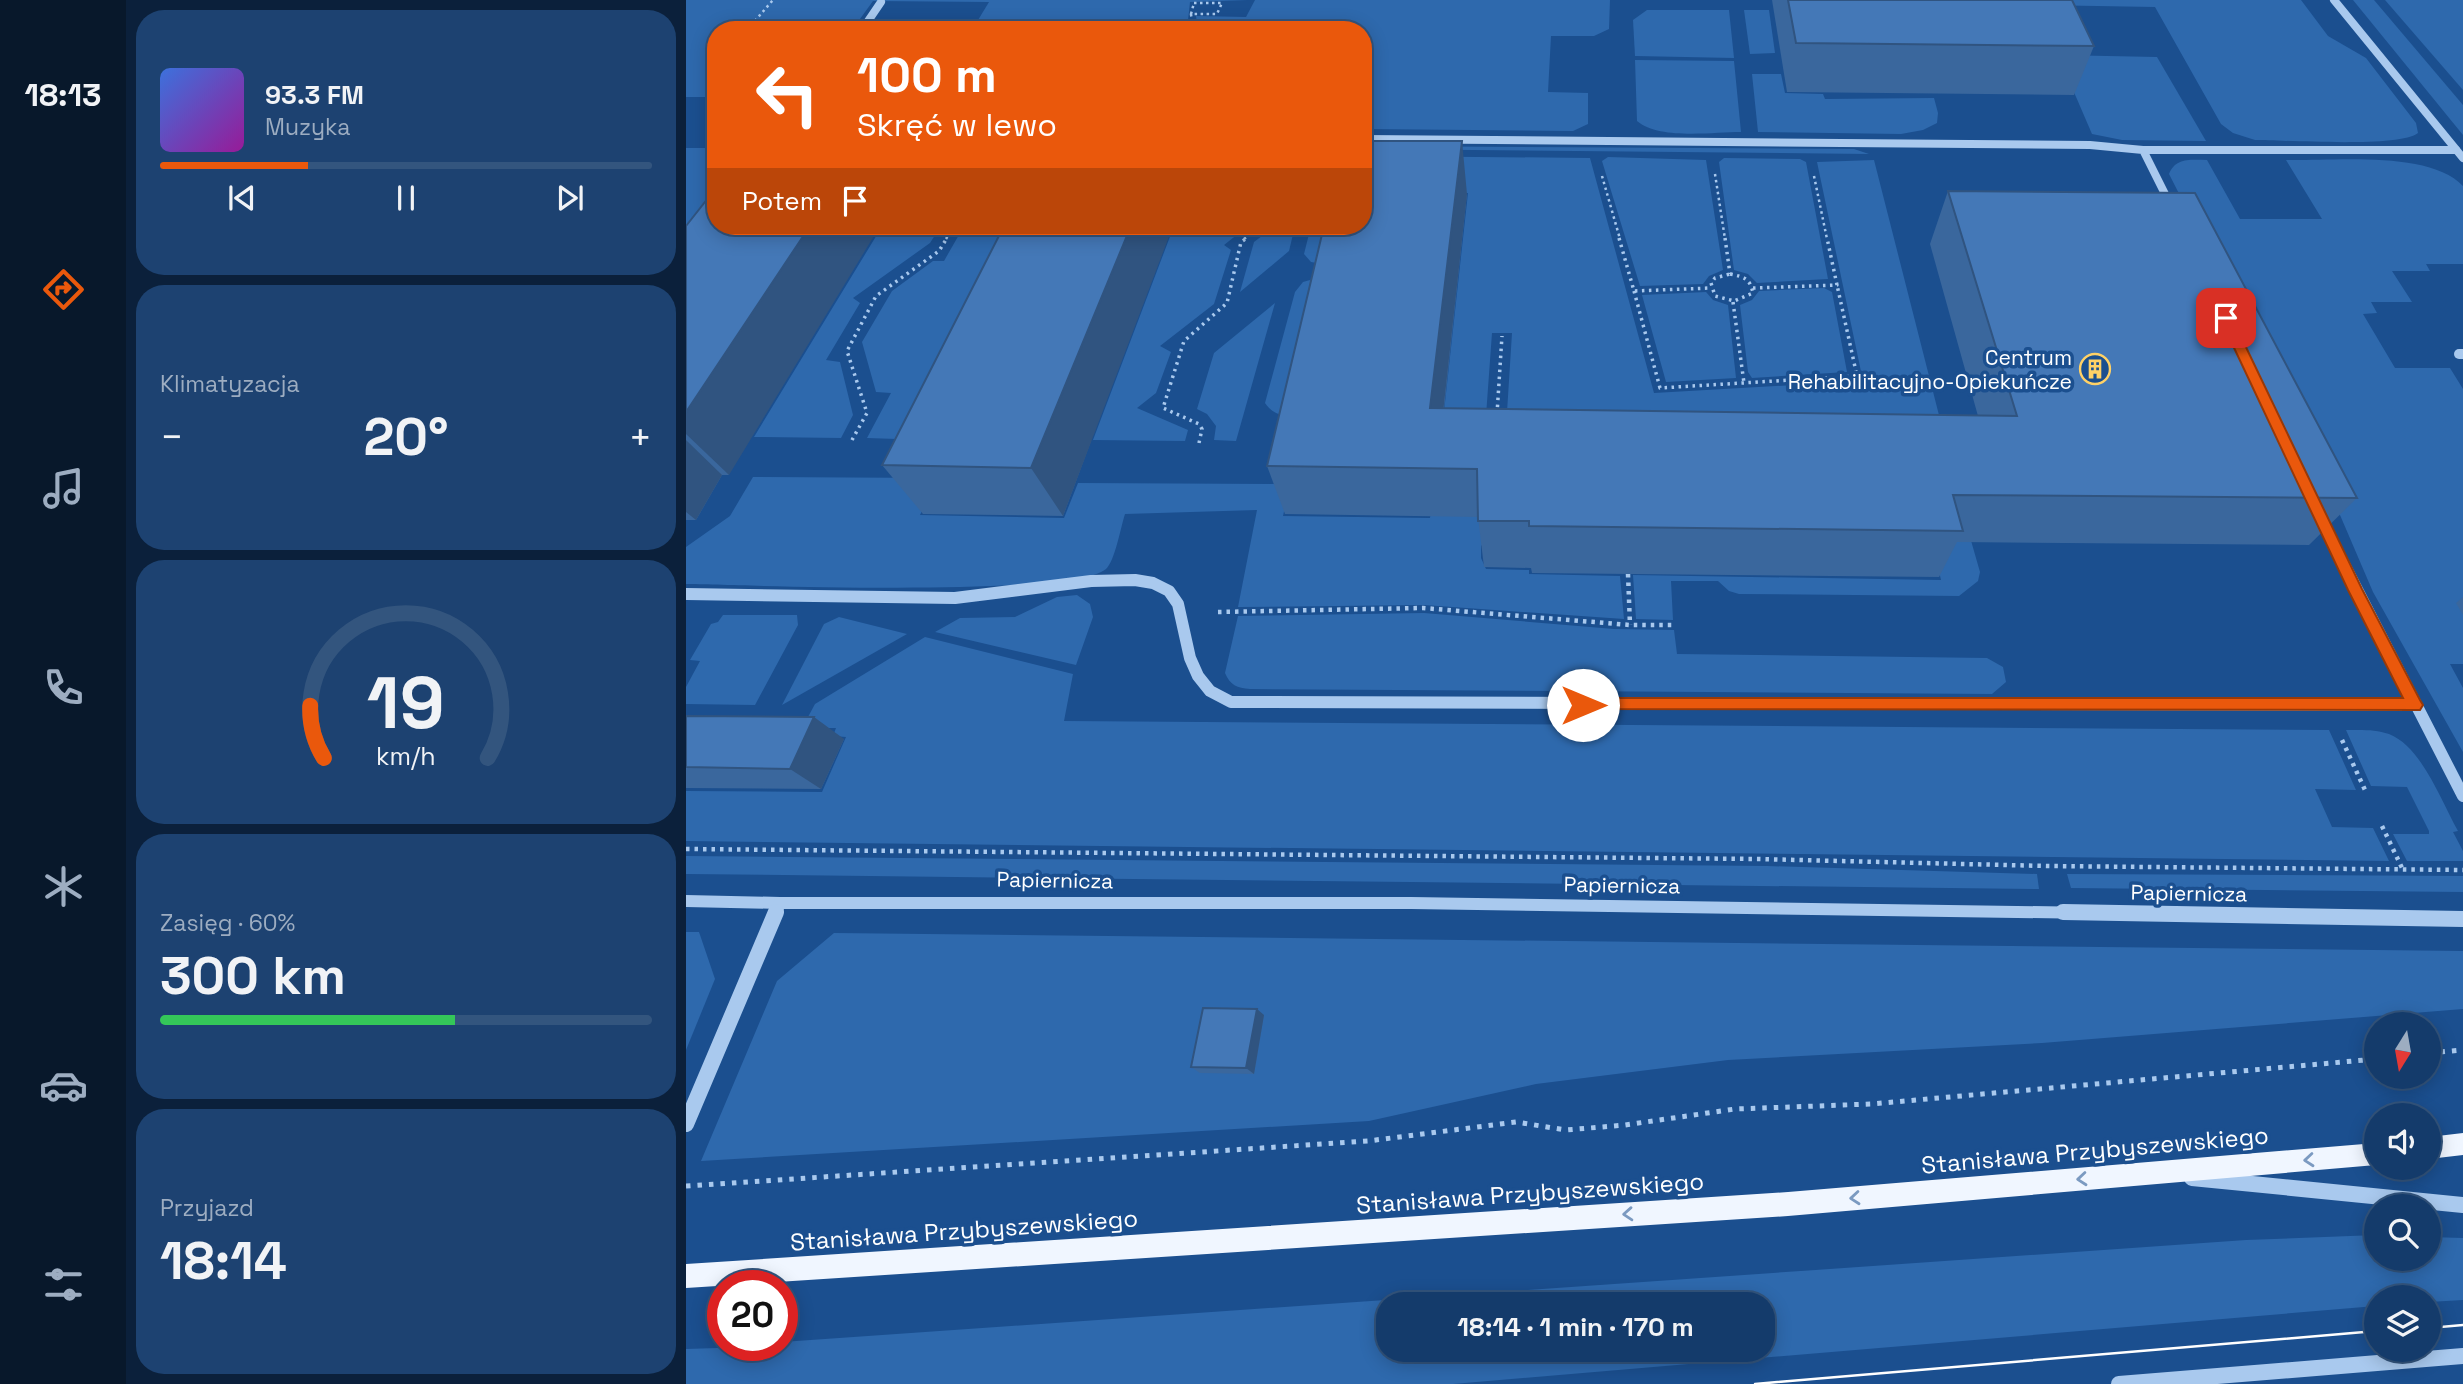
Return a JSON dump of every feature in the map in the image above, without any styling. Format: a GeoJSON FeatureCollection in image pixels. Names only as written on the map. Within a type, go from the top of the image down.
{"type":"FeatureCollection","features":[{"type":"Feature","properties":{"kind":"main road"},"geometry":{"type":"LineString","coordinates":[[2441,1147],[2463,1144]]}},
{"type":"Feature","properties":{"kind":"main road","name":"Stanisława Przybyszewskiego"},"geometry":{"type":"LineString","coordinates":[[686,1276],[1761,1206],[2364,1155]]}},
{"type":"Feature","properties":{"kind":"street"},"geometry":{"type":"LineString","coordinates":[[2334,0],[2463,158]]}},
{"type":"Feature","properties":{"kind":"street"},"geometry":{"type":"LineString","coordinates":[[868,21],[881,2]]}},
{"type":"Feature","properties":{"kind":"street"},"geometry":{"type":"LineString","coordinates":[[1372,139],[1967,142],[2090,145],[2143,150],[2456,150]]}},
{"type":"Feature","properties":{"kind":"street"},"geometry":{"type":"LineString","coordinates":[[2143,150],[2179,220]]}},
{"type":"Feature","properties":{"kind":"street"},"geometry":{"type":"LineString","coordinates":[[2314,503],[2463,796]]}},
{"type":"Feature","properties":{"kind":"street"},"geometry":{"type":"LineString","coordinates":[[686,594],[979,597],[1123,580],[1154,583],[1172,594],[1181,607],[1187,652],[1196,676],[1215,697],[1231,702],[2415,705]]}},
{"type":"Feature","properties":{"kind":"street","name":"Papiernicza"},"geometry":{"type":"LineString","coordinates":[[686,901],[780,903],[992,900],[2463,919]]}},
{"type":"Feature","properties":{"kind":"street"},"geometry":{"type":"LineString","coordinates":[[686,1124],[780,903]]}},
{"type":"Feature","properties":{"kind":"street"},"geometry":{"type":"LineString","coordinates":[[2119,1384],[2463,1356]]}},
{"type":"Feature","properties":{"kind":"lane"},"geometry":{"type":"LineString","coordinates":[[2145,1174],[2332,1190],[2463,1205]]}},
{"type":"Feature","properties":{"kind":"path"},"geometry":{"type":"LineString","coordinates":[[755,21],[773,0]]}},
{"type":"Feature","properties":{"kind":"path"},"geometry":{"type":"LineString","coordinates":[[1191,14],[1217,14],[1222,3],[1194,3],[1191,14],[1192,21]]}},
{"type":"Feature","properties":{"kind":"path"},"geometry":{"type":"LineString","coordinates":[[1599,167],[1660,387],[1857,376],[1813,169]]}},
{"type":"Feature","properties":{"kind":"path"},"geometry":{"type":"LineString","coordinates":[[1714,168],[1730,274]]}},
{"type":"Feature","properties":{"kind":"path"},"geometry":{"type":"LineString","coordinates":[[852,440],[867,413],[847,351],[876,296],[939,250],[948,235]]}},
{"type":"Feature","properties":{"kind":"path"},"geometry":{"type":"LineString","coordinates":[[1199,443],[1202,429],[1199,424],[1163,408],[1184,341],[1227,303],[1241,242],[1250,235]]}},
{"type":"Feature","properties":{"kind":"path"},"geometry":{"type":"LineString","coordinates":[[1710,288],[1715,278],[1730,274],[1745,278],[1753,288]]}},
{"type":"Feature","properties":{"kind":"path"},"geometry":{"type":"LineString","coordinates":[[1753,288],[1837,285]]}},
{"type":"Feature","properties":{"kind":"path"},"geometry":{"type":"LineString","coordinates":[[1634,291],[1710,288]]}},
{"type":"Feature","properties":{"kind":"path"},"geometry":{"type":"LineString","coordinates":[[1710,288],[1718,298],[1733,302],[1748,297],[1753,288]]}},
{"type":"Feature","properties":{"kind":"path"},"geometry":{"type":"LineString","coordinates":[[1733,302],[1744,383]]}},
{"type":"Feature","properties":{"kind":"path"},"geometry":{"type":"LineString","coordinates":[[1496,418],[1502,336]]}},
{"type":"Feature","properties":{"kind":"path"},"geometry":{"type":"LineString","coordinates":[[1628,574],[1630,625]]}},
{"type":"Feature","properties":{"kind":"path"},"geometry":{"type":"LineString","coordinates":[[1182,613],[1423,608],[1630,625],[1674,625]]}},
{"type":"Feature","properties":{"kind":"path"},"geometry":{"type":"LineString","coordinates":[[2326,705],[2365,790]]}},
{"type":"Feature","properties":{"kind":"path"},"geometry":{"type":"LineString","coordinates":[[2382,826],[2403,870]]}},
{"type":"Feature","properties":{"kind":"path"},"geometry":{"type":"LineString","coordinates":[[686,849],[1757,859],[2047,866],[2463,870]]}},
{"type":"Feature","properties":{"kind":"path"},"geometry":{"type":"LineString","coordinates":[[2441,1053],[2463,1050]]}},
{"type":"Feature","properties":{"kind":"path"},"geometry":{"type":"LineString","coordinates":[[686,1186],[1368,1141],[1516,1122],[1566,1130],[1625,1125],[1735,1109],[1871,1104],[2364,1060]]}},
{"type":"Feature","properties":{"kind":"shaded area"},"geometry":{"type":"Polygon","coordinates":[[[686,0],[1248,0],[1190,2],[1188,21],[977,21],[989,2],[873,1],[859,21],[707,21],[707,97],[686,97],[686,0]]]}},
{"type":"Feature","properties":{"kind":"shaded area"},"geometry":{"type":"Polygon","coordinates":[[[1255,0],[1610,0],[1609,29],[1594,36],[1551,36],[1548,92],[1588,93],[1588,124],[1573,131],[1372,129],[1372,21],[1197,21],[1196,16],[1246,17],[1255,0]]]}},
{"type":"Feature","properties":{"kind":"shaded area"},"geometry":{"type":"Polygon","coordinates":[[[2033,0],[2301,0],[2328,36],[2366,58],[2416,123],[2418,133],[2407,138],[2341,142],[2255,140],[2233,133],[2221,124],[2155,7],[2038,5],[2033,0]]]}},
{"type":"Feature","properties":{"kind":"shaded area"},"geometry":{"type":"Polygon","coordinates":[[[2353,0],[2374,0],[2463,105],[2463,135],[2353,0]]]}},
{"type":"Feature","properties":{"kind":"shaded area"},"geometry":{"type":"Polygon","coordinates":[[[2385,0],[2463,0],[2463,90],[2385,0]]]}},
{"type":"Feature","properties":{"kind":"shaded area"},"geometry":{"type":"Polygon","coordinates":[[[1647,10],[1729,10],[1734,58],[1635,56],[1633,20],[1647,10]]]}},
{"type":"Feature","properties":{"kind":"shaded area"},"geometry":{"type":"Polygon","coordinates":[[[1744,10],[1769,10],[1775,53],[1750,54],[1744,10]]]}},
{"type":"Feature","properties":{"kind":"shaded area"},"geometry":{"type":"Polygon","coordinates":[[[2058,55],[2157,57],[2206,141],[2122,140],[2092,134],[2058,55]]]}},
{"type":"Feature","properties":{"kind":"shaded area"},"geometry":{"type":"Polygon","coordinates":[[[1635,60],[1734,61],[1741,132],[1672,133],[1658,131],[1637,121],[1635,60]]]}},
{"type":"Feature","properties":{"kind":"shaded area"},"geometry":{"type":"Polygon","coordinates":[[[1752,74],[1781,74],[1785,93],[1823,94],[1825,99],[1934,98],[1938,113],[1937,123],[1923,130],[1901,134],[1758,132],[1752,74]]]}},
{"type":"Feature","properties":{"kind":"shaded area"},"geometry":{"type":"Polygon","coordinates":[[[1372,146],[1854,149],[1869,154],[1372,149],[1372,146]]]}},
{"type":"Feature","properties":{"kind":"shaded area"},"geometry":{"type":"Polygon","coordinates":[[[686,148],[707,148],[707,226],[686,254],[686,148]]]}},
{"type":"Feature","properties":{"kind":"shaded area"},"geometry":{"type":"Polygon","coordinates":[[[1379,156],[1590,158],[1654,393],[1863,381],[1817,162],[1874,160],[1941,423],[1507,412],[1512,333],[1492,333],[1483,457],[1439,457],[1468,193],[1396,193],[1379,156]]]}},
{"type":"Feature","properties":{"kind":"shaded area"},"geometry":{"type":"Polygon","coordinates":[[[1608,157],[1706,160],[1723,270],[1709,276],[1703,284],[1640,286],[1602,161],[1608,157]]]}},
{"type":"Feature","properties":{"kind":"shaded area"},"geometry":{"type":"Polygon","coordinates":[[[1724,158],[1800,159],[1806,162],[1828,279],[1757,283],[1748,274],[1734,270],[1719,162],[1724,158]]]}},
{"type":"Feature","properties":{"kind":"shaded area"},"geometry":{"type":"Polygon","coordinates":[[[2354,159],[2405,162],[2448,175],[2463,186],[2463,264],[2426,264],[2430,271],[2392,271],[2412,302],[2371,302],[2377,313],[2363,314],[2395,368],[2450,368],[2463,389],[2463,664],[2450,664],[2463,688],[2463,752],[2373,592],[2325,480],[2169,174],[2180,162],[2207,160],[2240,219],[2322,219],[2286,160],[2354,159]]]}},
{"type":"Feature","properties":{"kind":"shaded area"},"geometry":{"type":"Polygon","coordinates":[[[877,235],[935,235],[930,243],[853,298],[860,303],[826,360],[840,362],[853,415],[841,438],[754,437],[877,235]]]}},
{"type":"Feature","properties":{"kind":"shaded area"},"geometry":{"type":"Polygon","coordinates":[[[959,235],[1002,235],[897,439],[867,438],[891,393],[876,392],[862,342],[892,291],[933,261],[944,261],[959,235]]]}},
{"type":"Feature","properties":{"kind":"shaded area"},"geometry":{"type":"Polygon","coordinates":[[[1171,235],[1237,235],[1224,245],[1231,250],[1214,304],[1160,346],[1171,352],[1156,393],[1137,408],[1188,430],[1185,441],[1093,440],[1171,235]]]}},
{"type":"Feature","properties":{"kind":"shaded area"},"geometry":{"type":"Polygon","coordinates":[[[1263,235],[1293,235],[1289,251],[1240,292],[1254,242],[1263,235]]]}},
{"type":"Feature","properties":{"kind":"shaded area"},"geometry":{"type":"Polygon","coordinates":[[[1309,235],[1339,235],[1323,264],[1311,262],[1304,254],[1309,235]]]}},
{"type":"Feature","properties":{"kind":"shaded area"},"geometry":{"type":"Polygon","coordinates":[[[1317,278],[1304,415],[1278,413],[1265,403],[1295,292],[1303,282],[1317,278]]]}},
{"type":"Feature","properties":{"kind":"shaded area"},"geometry":{"type":"Polygon","coordinates":[[[1824,288],[1832,292],[1847,372],[1752,378],[1748,372],[1740,305],[1752,300],[1759,291],[1824,288]]]}},
{"type":"Feature","properties":{"kind":"shaded area"},"geometry":{"type":"Polygon","coordinates":[[[1706,292],[1713,300],[1728,305],[1736,378],[1666,382],[1642,295],[1706,292]]]}},
{"type":"Feature","properties":{"kind":"shaded area"},"geometry":{"type":"Polygon","coordinates":[[[1275,303],[1236,441],[1214,440],[1216,426],[1207,414],[1197,409],[1214,353],[1275,303]]]}},
{"type":"Feature","properties":{"kind":"shaded area"},"geometry":{"type":"Polygon","coordinates":[[[753,477],[938,478],[920,515],[1064,518],[1078,483],[1290,484],[1283,516],[1430,518],[1436,482],[1533,483],[1481,546],[1481,558],[1486,569],[1529,570],[1529,574],[1620,576],[1624,619],[1424,605],[1238,607],[1257,510],[1125,514],[1115,551],[1106,569],[1080,578],[1034,584],[906,588],[686,584],[686,547],[730,516],[753,477]]]}},
{"type":"Feature","properties":{"kind":"shaded area"},"geometry":{"type":"Polygon","coordinates":[[[1920,488],[1956,488],[1980,572],[1978,581],[1959,596],[1739,594],[1729,591],[1718,581],[1671,581],[1673,620],[1636,619],[1633,575],[1941,580],[1920,488]]]}},
{"type":"Feature","properties":{"kind":"shaded area"},"geometry":{"type":"Polygon","coordinates":[[[1077,595],[1090,604],[1093,617],[1076,665],[935,632],[960,618],[1015,617],[1057,597],[1077,595]]]}},
{"type":"Feature","properties":{"kind":"shaded area"},"geometry":{"type":"Polygon","coordinates":[[[1424,613],[1614,629],[1674,630],[1677,654],[1987,658],[2003,667],[2006,682],[1992,694],[1250,689],[1234,685],[1225,673],[1238,616],[1424,613]]]}},
{"type":"Feature","properties":{"kind":"shaded area"},"geometry":{"type":"Polygon","coordinates":[[[723,615],[797,615],[798,625],[755,705],[686,704],[686,687],[700,661],[690,660],[711,624],[718,622],[723,615]]]}},
{"type":"Feature","properties":{"kind":"shaded area"},"geometry":{"type":"Polygon","coordinates":[[[839,617],[907,634],[782,705],[824,624],[839,617]]]}},
{"type":"Feature","properties":{"kind":"shaded area"},"geometry":{"type":"Polygon","coordinates":[[[925,637],[1073,674],[1064,721],[2329,730],[2356,790],[2315,789],[2332,827],[2373,828],[2389,861],[686,841],[686,791],[822,792],[846,737],[833,736],[836,728],[802,728],[815,704],[925,637]]]}},
{"type":"Feature","properties":{"kind":"shaded area"},"geometry":{"type":"Polygon","coordinates":[[[2346,730],[2389,734],[2411,750],[2430,776],[2458,831],[2453,832],[2463,851],[2463,861],[2407,861],[2393,834],[2429,834],[2429,831],[2407,787],[2371,786],[2346,730]]]}},
{"type":"Feature","properties":{"kind":"shaded area"},"geometry":{"type":"Polygon","coordinates":[[[686,856],[1767,866],[2037,874],[2039,889],[686,874],[686,856]]]}},
{"type":"Feature","properties":{"kind":"shaded area"},"geometry":{"type":"Polygon","coordinates":[[[2067,874],[2463,876],[2463,892],[2071,888],[2067,874]]]}},
{"type":"Feature","properties":{"kind":"shaded area"},"geometry":{"type":"Polygon","coordinates":[[[686,932],[699,932],[715,979],[686,1050],[686,932]]]}},
{"type":"Feature","properties":{"kind":"shaded area"},"geometry":{"type":"Polygon","coordinates":[[[834,933],[2463,951],[2463,1009],[2364,1012],[2364,1017],[2042,1043],[1728,1060],[1536,1084],[1369,1121],[701,1161],[777,981],[834,933]]]}},
{"type":"Feature","properties":{"kind":"shaded area"},"geometry":{"type":"Polygon","coordinates":[[[2364,1235],[2364,1271],[2441,1271],[2441,1237],[2463,1238],[2463,1300],[2441,1301],[2441,1285],[2364,1285],[2364,1307],[1775,1357],[1775,1292],[1500,1292],[2246,1240],[2364,1235]]]}},
{"type":"Feature","properties":{"kind":"shaded area"},"geometry":{"type":"Polygon","coordinates":[[[1376,1301],[1376,1362],[1713,1362],[1453,1384],[686,1384],[686,1349],[707,1348],[707,1361],[798,1361],[798,1341],[1376,1301]]]}},
{"type":"Feature","properties":{"kind":"building"},"geometry":{"type":"Polygon","coordinates":[[[1788,0],[2072,0],[2094,46],[1796,43],[1788,0]]]}},
{"type":"Feature","properties":{"kind":"building"},"geometry":{"type":"Polygon","coordinates":[[[1372,141],[1462,141],[1430,408],[2017,416],[1948,191],[2195,193],[2357,498],[1953,495],[1963,531],[1529,526],[1529,521],[1478,521],[1477,469],[1267,466],[1322,235],[1372,235],[1372,141]]]}},
{"type":"Feature","properties":{"kind":"building"},"geometry":{"type":"Polygon","coordinates":[[[707,199],[707,235],[804,235],[686,412],[686,226],[707,199]]]}},
{"type":"Feature","properties":{"kind":"building"},"geometry":{"type":"Polygon","coordinates":[[[999,235],[1127,235],[1031,468],[882,465],[999,235]]]}},
{"type":"Feature","properties":{"kind":"building"},"geometry":{"type":"Polygon","coordinates":[[[686,716],[814,717],[790,769],[686,767],[686,716]]]}},
{"type":"Feature","properties":{"kind":"building"},"geometry":{"type":"Polygon","coordinates":[[[1203,1008],[1257,1009],[1246,1068],[1191,1067],[1203,1008]]]}},
{"type":"Feature","properties":{"kind":"tram line"},"geometry":{"type":"LineString","coordinates":[[2441,1327],[2463,1325]]}},
{"type":"Feature","properties":{"kind":"tram line"},"geometry":{"type":"LineString","coordinates":[[1755,1384],[2364,1332]]}},
{"type":"Feature","properties":{"kind":"place","name":"Centrum Rehabilitacyjno-Opiekuńcze"},"geometry":{"type":"Point","coordinates":[2095,369]}},
{"type":"Feature","properties":{"kind":"route"},"geometry":{"type":"LineString","coordinates":[[1583,705],[2415,705],[2355,590],[2226,318]]}}]}
